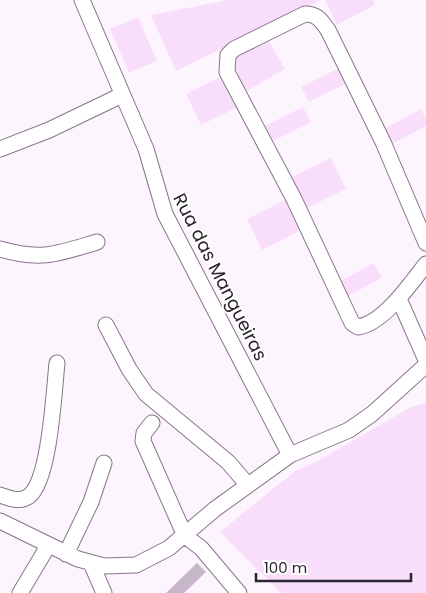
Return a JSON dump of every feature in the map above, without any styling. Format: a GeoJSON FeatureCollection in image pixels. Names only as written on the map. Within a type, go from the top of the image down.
{"type":"FeatureCollection","features":[{"type":"Feature","properties":{"kind":"street","name":"Rua das Mangueiras"},"geometry":{"type":"LineString","coordinates":[[82,0],[146,150],[165,214],[290,455]]}},
{"type":"Feature","properties":{"kind":"street"},"geometry":{"type":"LineString","coordinates":[[426,244],[383,142],[321,19],[314,14],[305,14],[234,49],[228,55],[227,72],[294,199],[352,323],[358,327],[364,326],[399,299],[426,264]]}},
{"type":"Feature","properties":{"kind":"street"},"geometry":{"type":"LineString","coordinates":[[0,148],[49,130],[122,95]]}},
{"type":"Feature","properties":{"kind":"street"},"geometry":{"type":"LineString","coordinates":[[0,249],[25,256],[42,257],[97,242]]}},
{"type":"Feature","properties":{"kind":"street"},"geometry":{"type":"LineString","coordinates":[[399,299],[426,360]]}},
{"type":"Feature","properties":{"kind":"street"},"geometry":{"type":"LineString","coordinates":[[106,325],[129,369],[146,394],[228,462],[247,484]]}},
{"type":"Feature","properties":{"kind":"street"},"geometry":{"type":"LineString","coordinates":[[0,495],[23,500],[31,495],[38,482],[48,446],[57,363]]}},
{"type":"Feature","properties":{"kind":"street"},"geometry":{"type":"LineString","coordinates":[[0,521],[48,546],[91,563],[115,566],[136,565],[158,555],[185,536],[215,508],[290,455],[349,430],[372,414],[426,365]]}},
{"type":"Feature","properties":{"kind":"street"},"geometry":{"type":"LineString","coordinates":[[152,423],[144,433],[143,441],[185,536],[200,548],[240,593]]}},
{"type":"Feature","properties":{"kind":"street"},"geometry":{"type":"LineString","coordinates":[[66,554],[91,502],[104,463]]}},
{"type":"Feature","properties":{"kind":"street"},"geometry":{"type":"LineString","coordinates":[[20,593],[48,546]]}},
{"type":"Feature","properties":{"kind":"street"},"geometry":{"type":"LineString","coordinates":[[91,563],[104,593]]}},
{"type":"Feature","properties":{"kind":"shaded area"},"geometry":{"type":"Polygon","coordinates":[[[228,0],[321,0],[176,71],[151,15],[228,0]]]}},
{"type":"Feature","properties":{"kind":"shaded area"},"geometry":{"type":"Polygon","coordinates":[[[325,0],[373,0],[375,5],[337,25],[325,0]]]}},
{"type":"Feature","properties":{"kind":"shaded area"},"geometry":{"type":"Polygon","coordinates":[[[138,17],[157,61],[129,73],[110,29],[138,17]]]}},
{"type":"Feature","properties":{"kind":"shaded area"},"geometry":{"type":"Polygon","coordinates":[[[269,41],[285,69],[245,92],[232,58],[269,41]]]}},
{"type":"Feature","properties":{"kind":"shaded area"},"geometry":{"type":"Polygon","coordinates":[[[339,68],[347,83],[309,102],[301,87],[339,68]]]}},
{"type":"Feature","properties":{"kind":"shaded area"},"geometry":{"type":"Polygon","coordinates":[[[224,75],[240,106],[201,125],[186,94],[224,75]]]}},
{"type":"Feature","properties":{"kind":"shaded area"},"geometry":{"type":"Polygon","coordinates":[[[303,107],[311,122],[273,141],[265,126],[303,107]]]}},
{"type":"Feature","properties":{"kind":"shaded area"},"geometry":{"type":"Polygon","coordinates":[[[421,109],[426,119],[426,126],[392,144],[384,129],[421,109]]]}},
{"type":"Feature","properties":{"kind":"shaded area"},"geometry":{"type":"Polygon","coordinates":[[[331,158],[346,189],[307,208],[292,177],[331,158]]]}},
{"type":"Feature","properties":{"kind":"shaded area"},"geometry":{"type":"Polygon","coordinates":[[[285,200],[301,230],[262,250],[247,219],[285,200]]]}},
{"type":"Feature","properties":{"kind":"shaded area"},"geometry":{"type":"Polygon","coordinates":[[[374,263],[382,278],[344,298],[337,283],[374,263]]]}},
{"type":"Feature","properties":{"kind":"shaded area"},"geometry":{"type":"Polygon","coordinates":[[[426,403],[426,593],[281,593],[220,532],[295,471],[316,462],[411,407],[426,403]]]}},
{"type":"Feature","properties":{"kind":"building"},"geometry":{"type":"Polygon","coordinates":[[[197,563],[206,572],[184,593],[166,593],[197,563]]]}}]}
